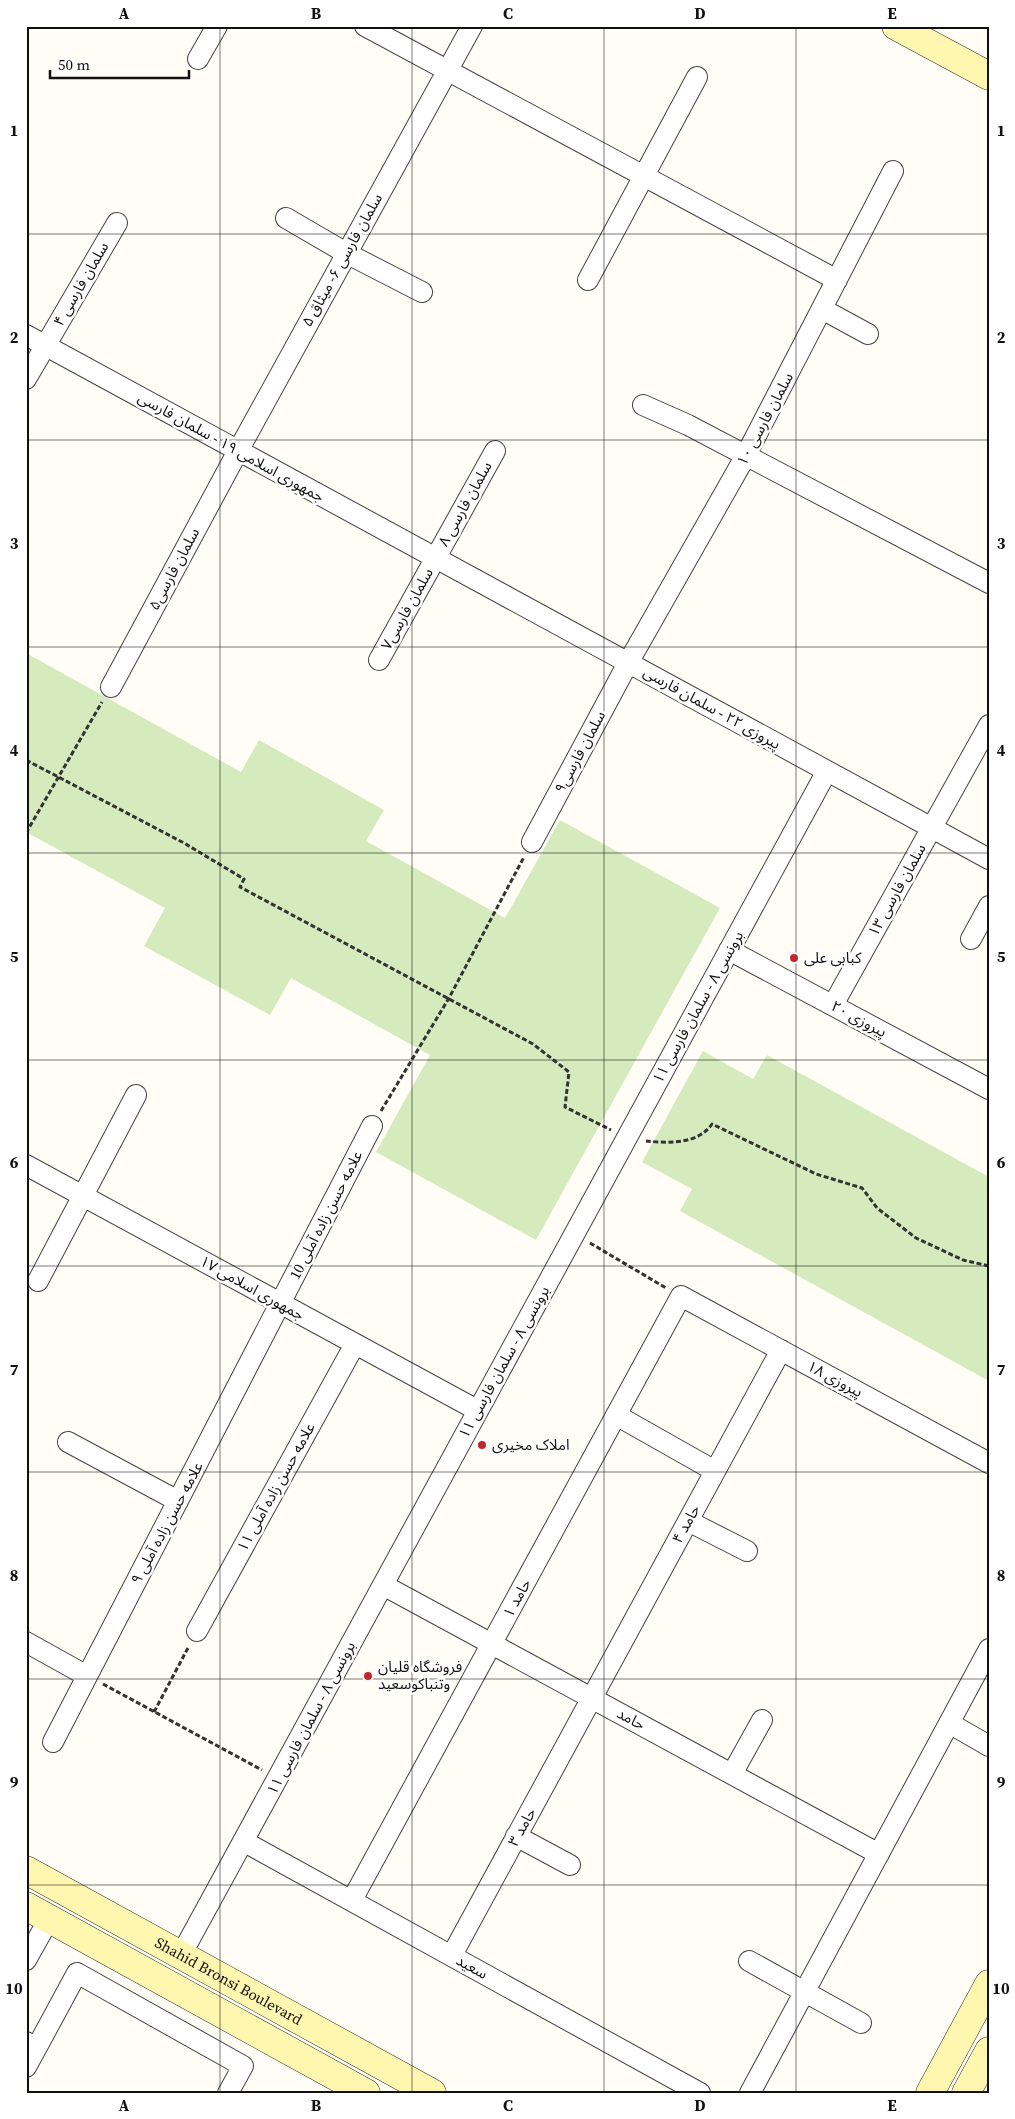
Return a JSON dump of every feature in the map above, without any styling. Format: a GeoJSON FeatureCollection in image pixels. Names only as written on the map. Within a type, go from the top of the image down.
{"type":"FeatureCollection","features":[{"type":"Feature","properties":{"kind":"street"},"geometry":{"type":"LineString","coordinates":[[198,59],[217,26]]}},
{"type":"Feature","properties":{"kind":"street"},"geometry":{"type":"LineString","coordinates":[[365,26],[837,280]]}},
{"type":"Feature","properties":{"kind":"street","name":"سلمان فارسی ۶- میثاق ۵"},"geometry":{"type":"LineString","coordinates":[[238,451],[472,26]]}},
{"type":"Feature","properties":{"kind":"street"},"geometry":{"type":"LineString","coordinates":[[896,26],[989,76]]}},
{"type":"Feature","properties":{"kind":"street"},"geometry":{"type":"LineString","coordinates":[[588,280],[697,76]]}},
{"type":"Feature","properties":{"kind":"street","name":"سلمان فارسی ۱۰"},"geometry":{"type":"LineString","coordinates":[[628,663],[745,457],[893,171]]}},
{"type":"Feature","properties":{"kind":"street"},"geometry":{"type":"LineString","coordinates":[[286,218],[346,253],[422,292]]}},
{"type":"Feature","properties":{"kind":"street","name":"سلمان فارسی ۴"},"geometry":{"type":"LineString","coordinates":[[26,379],[116,222]]}},
{"type":"Feature","properties":{"kind":"street"},"geometry":{"type":"LineString","coordinates":[[822,309],[868,334]]}},
{"type":"Feature","properties":{"kind":"street","name":"جمهوری اسلامی ۱۹ - سلمان فارسی"},"geometry":{"type":"LineString","coordinates":[[26,335],[435,558]]}},
{"type":"Feature","properties":{"kind":"street"},"geometry":{"type":"LineString","coordinates":[[643,405],[688,425],[745,457],[989,584]]}},
{"type":"Feature","properties":{"kind":"street","name":"سلمان فارسی۵"},"geometry":{"type":"LineString","coordinates":[[111,687],[238,451]]}},
{"type":"Feature","properties":{"kind":"street","name":"سلمان فارسی ۸"},"geometry":{"type":"LineString","coordinates":[[435,558],[495,451]]}},
{"type":"Feature","properties":{"kind":"street","name":"سلمان فارسی۷"},"geometry":{"type":"LineString","coordinates":[[379,660],[435,558]]}},
{"type":"Feature","properties":{"kind":"street","name":"پیروزی ۲۲ - سلمان فارسی"},"geometry":{"type":"LineString","coordinates":[[435,558],[989,859]]}},
{"type":"Feature","properties":{"kind":"street","name":"سلمان فارسی۹"},"geometry":{"type":"LineString","coordinates":[[532,842],[628,663]]}},
{"type":"Feature","properties":{"kind":"street","name":"سلمان فارسی ۱۳"},"geometry":{"type":"LineString","coordinates":[[833,1006],[989,725]]}},
{"type":"Feature","properties":{"kind":"street","name":"برونسی ۸ - سلمان فارسی ۱۱"},"geometry":{"type":"LineString","coordinates":[[182,1955],[826,771]]}},
{"type":"Feature","properties":{"kind":"street"},"geometry":{"type":"LineString","coordinates":[[971,939],[989,906]]}},
{"type":"Feature","properties":{"kind":"street","name":"پیروزی ۲۰"},"geometry":{"type":"LineString","coordinates":[[729,950],[989,1089]]}},
{"type":"Feature","properties":{"kind":"street"},"geometry":{"type":"LineString","coordinates":[[38,1281],[136,1095]]}},
{"type":"Feature","properties":{"kind":"street","name":"علامه حسن زاده آملی 10"},"geometry":{"type":"LineString","coordinates":[[281,1304],[372,1126]]}},
{"type":"Feature","properties":{"kind":"street","name":"جمهوری اسلامی ۱۷"},"geometry":{"type":"LineString","coordinates":[[26,1165],[477,1410]]}},
{"type":"Feature","properties":{"kind":"street","name":"پیروزی ۱۸"},"geometry":{"type":"LineString","coordinates":[[681,1296],[989,1463]]}},
{"type":"Feature","properties":{"kind":"street","name":"حامد ۱"},"geometry":{"type":"LineString","coordinates":[[352,1900],[681,1296]]}},
{"type":"Feature","properties":{"kind":"street","name":"علامه حسن زاده آملی ۹"},"geometry":{"type":"LineString","coordinates":[[53,1742],[281,1304]]}},
{"type":"Feature","properties":{"kind":"street","name":"علامه حسن زاده آملی ۱۱"},"geometry":{"type":"LineString","coordinates":[[197,1631],[355,1344]]}},
{"type":"Feature","properties":{"kind":"street","name":"حامد ۴"},"geometry":{"type":"LineString","coordinates":[[592,1698],[781,1350]]}},
{"type":"Feature","properties":{"kind":"street"},"geometry":{"type":"LineString","coordinates":[[616,1416],[715,1471]]}},
{"type":"Feature","properties":{"kind":"street"},"geometry":{"type":"LineString","coordinates":[[68,1442],[178,1501]]}},
{"type":"Feature","properties":{"kind":"street"},"geometry":{"type":"LineString","coordinates":[[688,1521],[747,1551]]}},
{"type":"Feature","properties":{"kind":"street","name":"حامد"},"geometry":{"type":"LineString","coordinates":[[383,1585],[879,1854]]}},
{"type":"Feature","properties":{"kind":"street"},"geometry":{"type":"LineString","coordinates":[[26,1642],[87,1676]]}},
{"type":"Feature","properties":{"kind":"street"},"geometry":{"type":"LineString","coordinates":[[750,2093],[989,1649]]}},
{"type":"Feature","properties":{"kind":"street","name":"حامد ۳"},"geometry":{"type":"LineString","coordinates":[[452,1956],[592,1698]]}},
{"type":"Feature","properties":{"kind":"street"},"geometry":{"type":"LineString","coordinates":[[732,1774],[762,1720]]}},
{"type":"Feature","properties":{"kind":"street"},"geometry":{"type":"LineString","coordinates":[[949,1722],[989,1746]]}},
{"type":"Feature","properties":{"kind":"street"},"geometry":{"type":"LineString","coordinates":[[516,1836],[570,1865]]}},
{"type":"Feature","properties":{"kind":"street","name":"سعید"},"geometry":{"type":"LineString","coordinates":[[243,1840],[700,2093]]}},
{"type":"Feature","properties":{"kind":"street","name":"Shahid Bronsi Boulevard"},"geometry":{"type":"LineString","coordinates":[[26,1870],[432,2093]]}},
{"type":"Feature","properties":{"kind":"street"},"geometry":{"type":"LineString","coordinates":[[26,1960],[38,1912]]}},
{"type":"Feature","properties":{"kind":"street","name":"Shahid Bronsi Boulevard"},"geometry":{"type":"LineString","coordinates":[[38,1912],[366,2093]]}},
{"type":"Feature","properties":{"kind":"street"},"geometry":{"type":"LineString","coordinates":[[748,1961],[861,2024]]}},
{"type":"Feature","properties":{"kind":"street"},"geometry":{"type":"LineString","coordinates":[[26,2068],[32,2045],[77,1973],[243,2066],[228,2093]]}},
{"type":"Feature","properties":{"kind":"street"},"geometry":{"type":"LineString","coordinates":[[930,2093],[989,1984]]}},
{"type":"Feature","properties":{"kind":"street"},"geometry":{"type":"LineString","coordinates":[[966,2093],[989,2051]]}},
{"type":"Feature","properties":{"kind":"path"},"geometry":{"type":"LineString","coordinates":[[26,833],[111,687]]}},
{"type":"Feature","properties":{"kind":"path"},"geometry":{"type":"LineString","coordinates":[[26,760],[184,843],[244,879],[240,887],[533,1044],[569,1072],[565,1107],[626,1138],[663,1143],[686,1141],[708,1129],[712,1124],[816,1174],[862,1188],[877,1208],[916,1238],[963,1260],[989,1266]]}},
{"type":"Feature","properties":{"kind":"path"},"geometry":{"type":"LineString","coordinates":[[372,1126],[449,998],[532,842]]}},
{"type":"Feature","properties":{"kind":"path"},"geometry":{"type":"LineString","coordinates":[[574,1234],[681,1296]]}},
{"type":"Feature","properties":{"kind":"path"},"geometry":{"type":"LineString","coordinates":[[154,1712],[197,1631]]}},
{"type":"Feature","properties":{"kind":"path"},"geometry":{"type":"LineString","coordinates":[[87,1676],[278,1779]]}},
{"type":"Feature","properties":{"kind":"green space"},"geometry":{"type":"Polygon","coordinates":[[[26,653],[241,772],[259,740],[384,810],[366,841],[505,918],[560,820],[720,908],[536,1240],[376,1152],[430,1055],[291,978],[270,1015],[144,946],[165,908],[26,832],[26,653]]]}},
{"type":"Feature","properties":{"kind":"green space"},"geometry":{"type":"Polygon","coordinates":[[[703,1051],[753,1079],[767,1055],[989,1177],[989,1381],[680,1211],[692,1189],[642,1162],[703,1051]]]}},
{"type":"Feature","properties":{"kind":"place","name":"کبابی علی"},"geometry":{"type":"Point","coordinates":[794,958]}},
{"type":"Feature","properties":{"kind":"place","name":"املاک مخیری"},"geometry":{"type":"Point","coordinates":[482,1445]}},
{"type":"Feature","properties":{"kind":"place","name":"فروشگاه قلیان وتنباکوسعید"},"geometry":{"type":"Point","coordinates":[368,1676]}}]}
